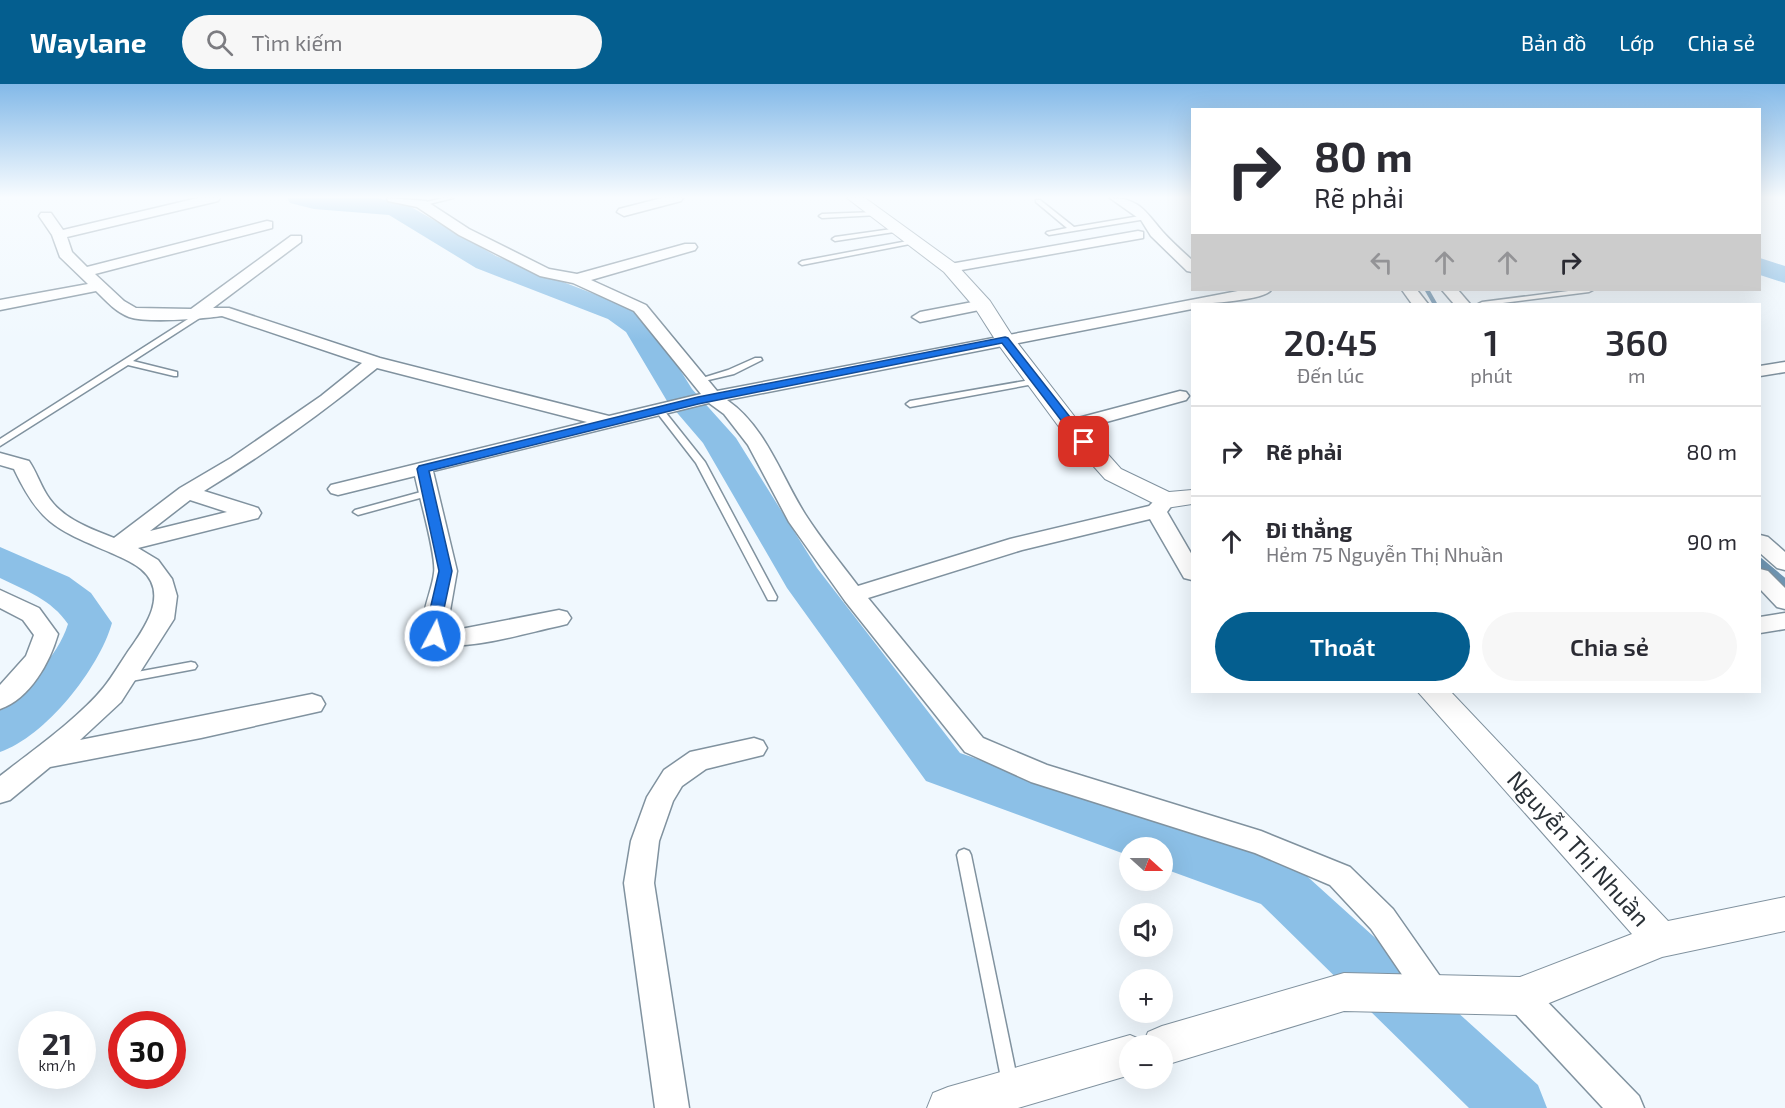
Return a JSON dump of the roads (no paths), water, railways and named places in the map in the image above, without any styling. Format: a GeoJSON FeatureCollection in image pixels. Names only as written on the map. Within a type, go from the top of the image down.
{"type":"FeatureCollection","features":[{"type":"Feature","properties":{"kind":"street"},"geometry":{"type":"LineString","coordinates":[[62,246],[65,254],[118,304],[133,313],[198,314],[223,311],[374,362],[611,422]]}},
{"type":"Feature","properties":{"kind":"street"},"geometry":{"type":"LineString","coordinates":[[84,272],[186,246]]}},
{"type":"Feature","properties":{"kind":"street"},"geometry":{"type":"LineString","coordinates":[[198,314],[286,246]]}},
{"type":"Feature","properties":{"kind":"street"},"geometry":{"type":"LineString","coordinates":[[490,246],[545,273],[577,279],[640,308],[700,380],[706,399],[730,410],[757,443],[796,517],[853,595],[974,745],[1040,774],[1261,843],[1340,876],[1382,919],[1424,993]]}},
{"type":"Feature","properties":{"kind":"street"},"geometry":{"type":"LineString","coordinates":[[919,246],[950,268],[983,305],[1005,340],[1070,426],[1113,474],[1161,505],[1191,571]]}},
{"type":"Feature","properties":{"kind":"street"},"geometry":{"type":"LineString","coordinates":[[950,268],[1077,246]]}},
{"type":"Feature","properties":{"kind":"street"},"geometry":{"type":"LineString","coordinates":[[1169,246],[1191,267]]}},
{"type":"Feature","properties":{"kind":"street"},"geometry":{"type":"LineString","coordinates":[[577,279],[690,247]]}},
{"type":"Feature","properties":{"kind":"street"},"geometry":{"type":"LineString","coordinates":[[0,305],[99,286]]}},
{"type":"Feature","properties":{"kind":"street"},"geometry":{"type":"LineString","coordinates":[[338,489],[706,399],[1005,340],[1224,293],[1251,291]]}},
{"type":"Feature","properties":{"kind":"street"},"geometry":{"type":"LineString","coordinates":[[1451,291],[1461,303]]}},
{"type":"Feature","properties":{"kind":"street"},"geometry":{"type":"LineString","coordinates":[[920,317],[983,305]]}},
{"type":"Feature","properties":{"kind":"street"},"geometry":{"type":"LineString","coordinates":[[116,547],[187,492],[247,455],[327,400],[374,362]]}},
{"type":"Feature","properties":{"kind":"street"},"geometry":{"type":"LineString","coordinates":[[1761,371],[1785,367]]}},
{"type":"Feature","properties":{"kind":"street"},"geometry":{"type":"LineString","coordinates":[[1070,426],[1180,396]]}},
{"type":"Feature","properties":{"kind":"street"},"geometry":{"type":"LineString","coordinates":[[0,459],[22,465],[36,494],[60,522],[152,564],[163,584],[166,607],[162,619],[112,696],[44,757],[0,792]]}},
{"type":"Feature","properties":{"kind":"street"},"geometry":{"type":"LineString","coordinates":[[423,469],[446,571],[435,618],[435,636],[461,637],[559,618]]}},
{"type":"Feature","properties":{"kind":"street"},"geometry":{"type":"LineString","coordinates":[[116,547],[251,513],[187,492]]}},
{"type":"Feature","properties":{"kind":"street"},"geometry":{"type":"LineString","coordinates":[[853,595],[1017,544],[1191,497]]}},
{"type":"Feature","properties":{"kind":"street"},"geometry":{"type":"LineString","coordinates":[[1761,543],[1782,558]]}},
{"type":"Feature","properties":{"kind":"street"},"geometry":{"type":"LineString","coordinates":[[1761,577],[1785,601]]}},
{"type":"Feature","properties":{"kind":"street"},"geometry":{"type":"LineString","coordinates":[[0,598],[31,614],[46,634],[42,654],[18,684],[0,699]]}},
{"type":"Feature","properties":{"kind":"street"},"geometry":{"type":"LineString","coordinates":[[1761,625],[1785,621]]}},
{"type":"Feature","properties":{"kind":"street","name":"Nguyễn Thị Nhuần"},"geometry":{"type":"LineString","coordinates":[[1434,693],[1661,940],[1785,914]]}},
{"type":"Feature","properties":{"kind":"street"},"geometry":{"type":"LineString","coordinates":[[44,757],[201,728],[312,704]]}},
{"type":"Feature","properties":{"kind":"street"},"geometry":{"type":"LineString","coordinates":[[672,1108],[639,883],[645,841],[661,796],[673,778],[699,760],[754,748]]}},
{"type":"Feature","properties":{"kind":"street"},"geometry":{"type":"LineString","coordinates":[[1173,1043],[1344,992],[1520,996],[1661,940]]}},
{"type":"Feature","properties":{"kind":"street"},"geometry":{"type":"LineString","coordinates":[[1520,996],[1627,1108]]}},
{"type":"Feature","properties":{"kind":"street"},"geometry":{"type":"LineString","coordinates":[[948,1108],[1119,1058]]}},
{"type":"Feature","properties":{"kind":"lane"},"geometry":{"type":"LineString","coordinates":[[802,263],[894,246]]}},
{"type":"Feature","properties":{"kind":"lane"},"geometry":{"type":"LineString","coordinates":[[1490,303],[1581,291]]}},
{"type":"Feature","properties":{"kind":"lane"},"geometry":{"type":"LineString","coordinates":[[0,443],[198,314]]}},
{"type":"Feature","properties":{"kind":"lane"},"geometry":{"type":"LineString","coordinates":[[700,380],[731,372],[758,360]]}},
{"type":"Feature","properties":{"kind":"lane"},"geometry":{"type":"LineString","coordinates":[[127,362],[174,374]]}},
{"type":"Feature","properties":{"kind":"lane"},"geometry":{"type":"LineString","coordinates":[[910,404],[1036,381]]}},
{"type":"Feature","properties":{"kind":"lane"},"geometry":{"type":"LineString","coordinates":[[664,409],[700,462],[772,597]]}},
{"type":"Feature","properties":{"kind":"lane"},"geometry":{"type":"LineString","coordinates":[[358,512],[428,493]]}},
{"type":"Feature","properties":{"kind":"lane"},"geometry":{"type":"LineString","coordinates":[[123,679],[191,666]]}},
{"type":"Feature","properties":{"kind":"lane"},"geometry":{"type":"LineString","coordinates":[[964,855],[1012,1089]]}},
{"type":"Feature","properties":{"kind":"waterway"},"geometry":{"type":"LineString","coordinates":[[459,246],[486,262],[618,313],[638,326],[679,394],[718,438],[802,578],[943,767],[1280,886],[1515,1108]]}},
{"type":"Feature","properties":{"kind":"waterway"},"geometry":{"type":"LineString","coordinates":[[1761,266],[1785,275]]}},
{"type":"Feature","properties":{"kind":"waterway"},"geometry":{"type":"LineString","coordinates":[[1428,291],[1434,303]]}},
{"type":"Feature","properties":{"kind":"waterway"},"geometry":{"type":"LineString","coordinates":[[0,561],[54,587],[76,603],[90,623],[77,656],[66,670],[41,697],[0,733]]}},
{"type":"Feature","properties":{"kind":"waterway"},"geometry":{"type":"LineString","coordinates":[[1761,563],[1785,583]]}}]}
